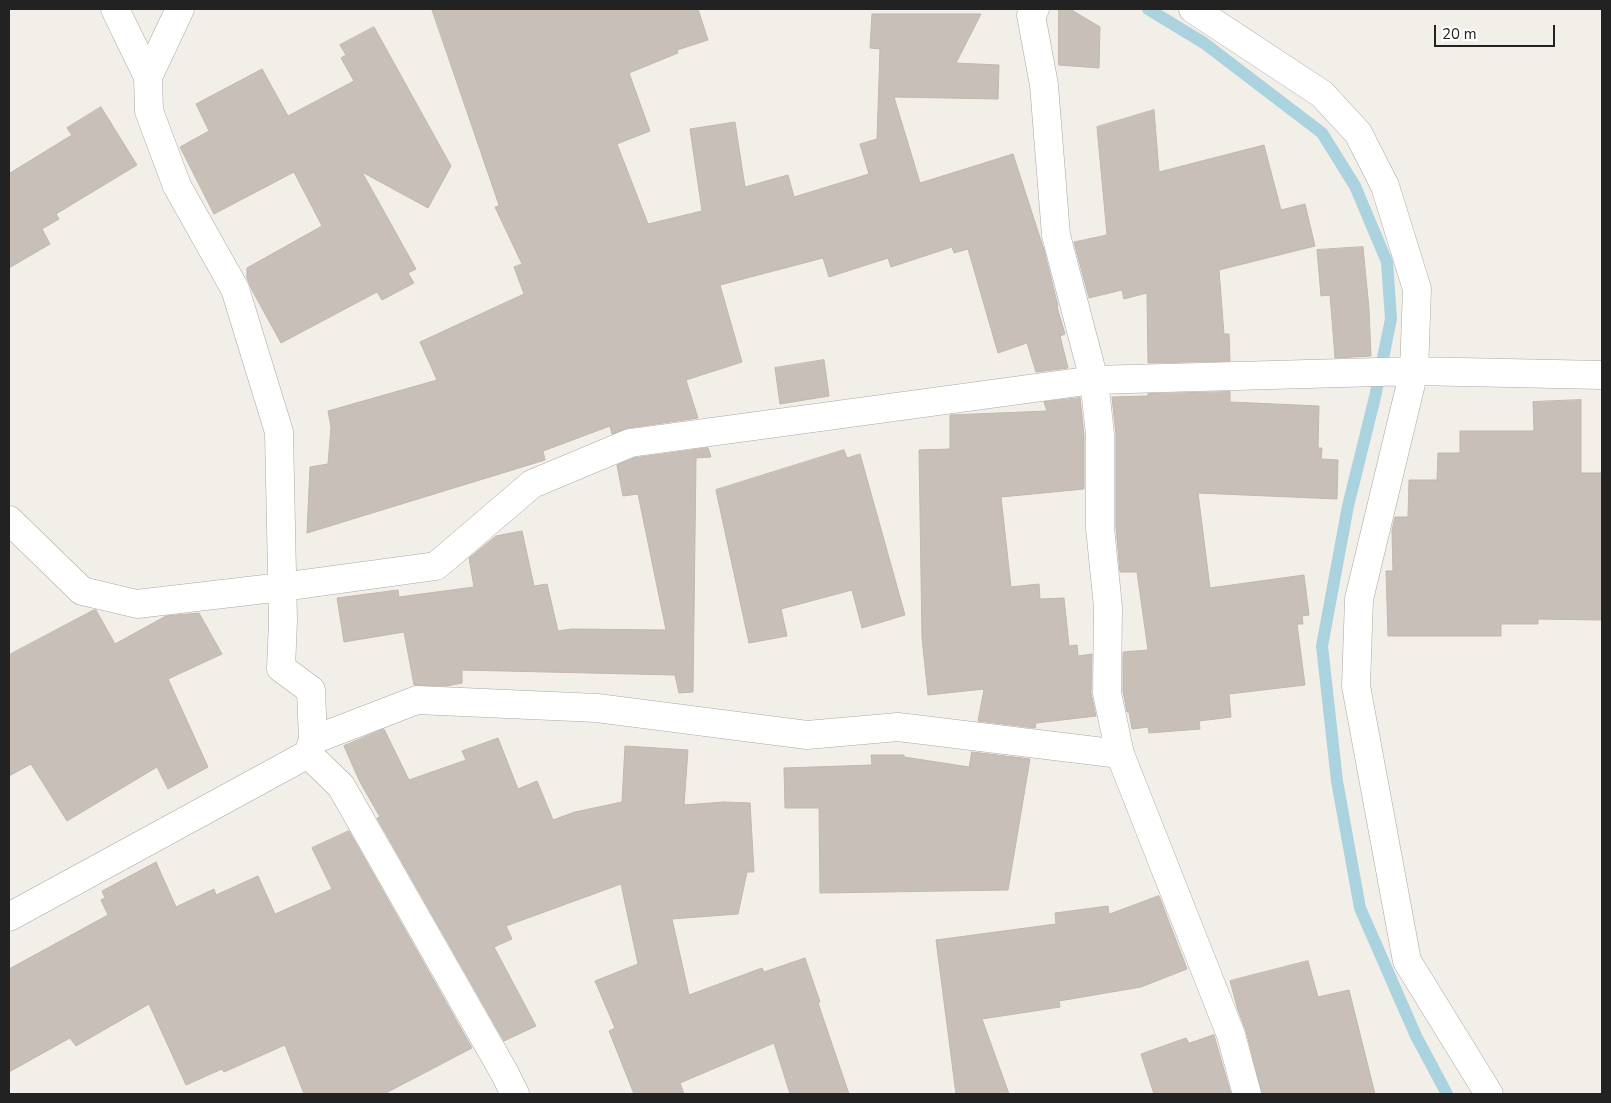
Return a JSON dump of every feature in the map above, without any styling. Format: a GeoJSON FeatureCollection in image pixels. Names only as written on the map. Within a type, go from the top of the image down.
{"type":"FeatureCollection","features":[{"type":"Feature","properties":{"kind":"street"},"geometry":{"type":"LineString","coordinates":[[115,9],[148,77]]}},
{"type":"Feature","properties":{"kind":"street"},"geometry":{"type":"LineString","coordinates":[[180,9],[148,77],[148,111],[176,186],[235,289],[279,432],[283,621],[281,668],[311,690],[311,747],[341,786],[500,1064],[515,1094]]}},
{"type":"Feature","properties":{"kind":"street"},"geometry":{"type":"LineString","coordinates":[[1035,9],[1031,15],[1044,85],[1056,235],[1094,380],[1100,434],[1100,528],[1108,607],[1107,693],[1120,754],[1231,1035],[1247,1094]]}},
{"type":"Feature","properties":{"kind":"street"},"geometry":{"type":"LineString","coordinates":[[1193,9],[1322,94],[1358,133],[1385,186],[1417,289],[1414,370],[1359,599],[1356,686],[1407,961],[1489,1094]]}},
{"type":"Feature","properties":{"kind":"street"},"geometry":{"type":"LineString","coordinates":[[9,520],[82,591],[137,604],[436,566],[532,484],[630,443],[1094,380],[1414,370],[1602,375]]}},
{"type":"Feature","properties":{"kind":"street"},"geometry":{"type":"LineString","coordinates":[[9,917],[311,747],[417,700],[597,708],[807,735],[898,727],[1120,754]]}},
{"type":"Feature","properties":{"kind":"building"},"geometry":{"type":"Polygon","coordinates":[[[432,9],[698,9],[708,40],[677,50],[678,53],[629,73],[650,131],[617,144],[648,224],[702,211],[690,129],[735,122],[745,187],[788,175],[794,197],[869,174],[860,144],[877,139],[880,49],[870,48],[872,14],[981,14],[956,63],[999,65],[998,99],[894,97],[920,183],[1013,154],[1044,250],[1065,334],[1060,336],[1068,368],[1036,372],[1027,343],[998,353],[968,249],[954,253],[952,247],[891,267],[888,258],[829,277],[823,258],[720,285],[742,362],[686,380],[698,418],[628,428],[612,434],[610,426],[543,451],[545,460],[307,533],[310,467],[328,464],[331,427],[328,411],[437,380],[420,342],[524,294],[514,267],[522,264],[495,207],[499,206],[432,9]]]}},
{"type":"Feature","properties":{"kind":"building"},"geometry":{"type":"Polygon","coordinates":[[[1059,9],[1070,9],[1100,27],[1099,68],[1059,65],[1059,9]]]}},
{"type":"Feature","properties":{"kind":"building"},"geometry":{"type":"Polygon","coordinates":[[[374,27],[451,166],[428,208],[362,172],[416,269],[408,273],[414,283],[382,300],[377,292],[281,343],[252,290],[247,278],[247,268],[322,226],[294,172],[214,214],[180,147],[209,131],[196,104],[262,69],[288,116],[354,81],[341,58],[346,55],[340,45],[374,27]]]}},
{"type":"Feature","properties":{"kind":"building"},"geometry":{"type":"Polygon","coordinates":[[[101,107],[137,165],[56,214],[59,219],[42,229],[50,244],[9,268],[9,171],[10,173],[72,135],[67,128],[101,107]]]}},
{"type":"Feature","properties":{"kind":"building"},"geometry":{"type":"Polygon","coordinates":[[[1154,110],[1159,172],[1264,145],[1281,210],[1305,204],[1315,246],[1219,270],[1224,334],[1229,334],[1230,361],[1148,363],[1147,293],[1124,299],[1122,290],[1089,298],[1074,242],[1107,235],[1097,127],[1154,110]]]}},
{"type":"Feature","properties":{"kind":"building"},"geometry":{"type":"Polygon","coordinates":[[[1363,247],[1371,356],[1335,358],[1330,295],[1321,296],[1317,250],[1363,247]]]}},
{"type":"Feature","properties":{"kind":"building"},"geometry":{"type":"Polygon","coordinates":[[[824,360],[829,396],[780,404],[775,368],[824,360]]]}},
{"type":"Feature","properties":{"kind":"building"},"geometry":{"type":"Polygon","coordinates":[[[1230,392],[1230,402],[1319,406],[1318,448],[1322,448],[1321,459],[1338,460],[1337,499],[1198,493],[1210,588],[1304,575],[1309,615],[1302,616],[1303,624],[1297,624],[1305,685],[1229,694],[1231,717],[1199,721],[1200,729],[1149,733],[1148,727],[1132,729],[1123,691],[1123,652],[1148,650],[1137,572],[1120,572],[1116,527],[1116,434],[1112,397],[1230,392]]]}},
{"type":"Feature","properties":{"kind":"building"},"geometry":{"type":"Polygon","coordinates":[[[1080,398],[1084,435],[1084,489],[1001,497],[1011,587],[1039,584],[1040,599],[1064,598],[1069,646],[1077,645],[1078,656],[1092,654],[1091,693],[1096,716],[1036,723],[1035,728],[978,721],[984,689],[928,695],[922,638],[919,450],[950,449],[950,415],[1047,411],[1044,402],[1080,398]]]}},
{"type":"Feature","properties":{"kind":"building"},"geometry":{"type":"Polygon","coordinates":[[[1581,400],[1581,473],[1602,473],[1602,620],[1538,619],[1538,624],[1501,624],[1501,636],[1388,636],[1386,571],[1393,571],[1392,530],[1395,517],[1408,517],[1409,480],[1437,480],[1438,453],[1460,453],[1460,431],[1534,431],[1533,402],[1581,400]]]}},
{"type":"Feature","properties":{"kind":"building"},"geometry":{"type":"Polygon","coordinates":[[[708,448],[711,457],[696,458],[693,692],[679,693],[675,675],[462,670],[462,683],[447,686],[414,685],[404,632],[344,642],[337,598],[398,590],[399,597],[474,587],[469,558],[496,536],[522,531],[534,586],[547,584],[558,631],[572,629],[666,630],[638,494],[623,496],[617,465],[634,458],[708,448]]]}},
{"type":"Feature","properties":{"kind":"building"},"geometry":{"type":"Polygon","coordinates":[[[844,450],[847,458],[860,454],[905,615],[862,628],[852,590],[781,609],[787,636],[749,643],[716,490],[844,450]]]}},
{"type":"Feature","properties":{"kind":"building"},"geometry":{"type":"Polygon","coordinates":[[[96,610],[115,644],[166,616],[199,613],[222,654],[168,679],[208,767],[168,789],[157,767],[67,821],[31,764],[9,776],[9,655],[96,610]]]}},
{"type":"Feature","properties":{"kind":"building"},"geometry":{"type":"Polygon","coordinates":[[[384,729],[409,780],[466,760],[462,751],[498,738],[518,789],[537,781],[553,820],[575,812],[622,802],[625,746],[688,750],[684,805],[724,802],[750,803],[754,872],[747,872],[738,914],[672,919],[689,995],[762,968],[764,972],[805,958],[849,1094],[790,1094],[774,1043],[680,1083],[684,1094],[634,1094],[609,1031],[615,1028],[595,981],[638,964],[621,884],[506,926],[512,939],[494,947],[536,1026],[504,1041],[377,818],[380,817],[360,782],[344,746],[384,729]]]}},
{"type":"Feature","properties":{"kind":"building"},"geometry":{"type":"Polygon","coordinates":[[[972,752],[1030,759],[1008,890],[820,893],[819,808],[785,808],[784,768],[872,765],[871,755],[904,755],[904,757],[969,767],[972,752]]]}},
{"type":"Feature","properties":{"kind":"building"},"geometry":{"type":"Polygon","coordinates":[[[349,831],[472,1048],[384,1094],[304,1094],[285,1045],[224,1072],[222,1069],[186,1085],[149,1004],[76,1046],[70,1038],[9,1072],[9,969],[108,915],[101,900],[105,898],[102,891],[156,862],[176,907],[214,889],[216,895],[258,876],[275,914],[332,889],[312,848],[349,831]]]}},
{"type":"Feature","properties":{"kind":"building"},"geometry":{"type":"Polygon","coordinates":[[[1159,896],[1187,969],[1141,987],[1059,1001],[1060,1007],[982,1019],[1009,1094],[956,1094],[936,940],[1056,924],[1055,913],[1108,906],[1109,914],[1159,896]]]}},
{"type":"Feature","properties":{"kind":"building"},"geometry":{"type":"Polygon","coordinates":[[[1308,961],[1318,997],[1349,990],[1375,1094],[1262,1094],[1246,1031],[1230,981],[1308,961]]]}},
{"type":"Feature","properties":{"kind":"building"},"geometry":{"type":"Polygon","coordinates":[[[1214,1035],[1231,1094],[1154,1094],[1141,1054],[1186,1038],[1189,1043],[1214,1035]]]}},
{"type":"Feature","properties":{"kind":"waterway"},"geometry":{"type":"LineString","coordinates":[[1148,9],[1204,43],[1322,133],[1355,186],[1387,262],[1391,319],[1375,397],[1348,506],[1322,646],[1337,781],[1360,908],[1416,1036],[1447,1094]]}}]}
